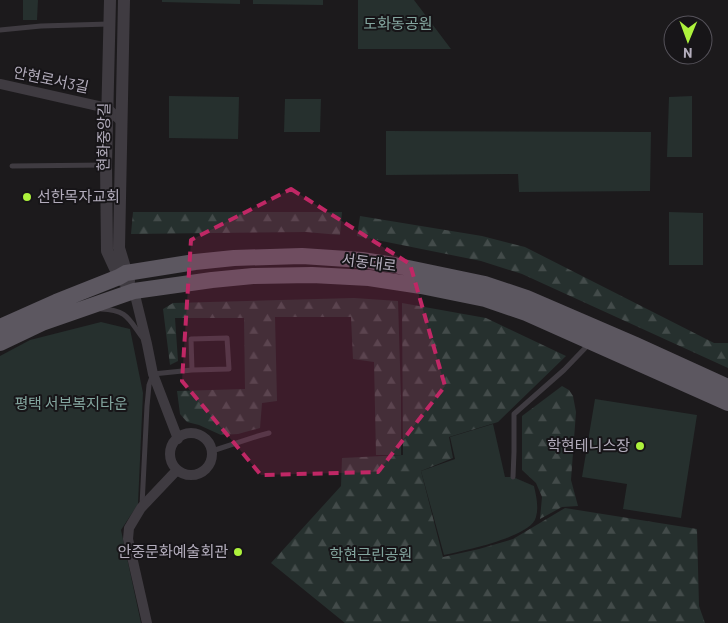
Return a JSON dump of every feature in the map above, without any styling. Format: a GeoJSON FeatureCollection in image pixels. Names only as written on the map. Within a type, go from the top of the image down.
{"type":"FeatureCollection","features":[{"type":"Feature","properties":{"kind":"main road","name":"서동대로"},"geometry":{"type":"LineString","coordinates":[[0,327],[122,275],[195,262],[234,258],[302,256],[362,260],[485,284],[527,298],[628,341],[728,387]]}},
{"type":"Feature","properties":{"kind":"main road","name":"서동대로"},"geometry":{"type":"LineString","coordinates":[[0,343],[42,323],[134,291],[253,276],[312,275],[369,278],[485,299],[526,313],[728,403]]}},
{"type":"Feature","properties":{"kind":"main road"},"geometry":{"type":"LineString","coordinates":[[708,394],[728,409]]}},
{"type":"Feature","properties":{"kind":"street"},"geometry":{"type":"LineString","coordinates":[[110,0],[106,165],[107,251],[134,291],[153,374],[178,439]]}},
{"type":"Feature","properties":{"kind":"street","name":"현화중앙길"},"geometry":{"type":"LineString","coordinates":[[122,275],[119,248],[124,0]]}},
{"type":"Feature","properties":{"kind":"street","name":"안현로서3길"},"geometry":{"type":"LineString","coordinates":[[0,84],[107,108]]}},
{"type":"Feature","properties":{"kind":"street"},"geometry":{"type":"LineString","coordinates":[[107,108],[121,121]]}},
{"type":"Feature","properties":{"kind":"street"},"geometry":{"type":"LineString","coordinates":[[187,434],[194,434],[206,440],[212,451],[206,469],[193,475],[177,470],[171,460],[170,453],[172,446],[178,439],[187,434]]}},
{"type":"Feature","properties":{"kind":"street"},"geometry":{"type":"LineString","coordinates":[[147,623],[128,539],[130,528],[142,508],[177,470]]}},
{"type":"Feature","properties":{"kind":"lane"},"geometry":{"type":"LineString","coordinates":[[0,30],[41,26],[110,24]]}},
{"type":"Feature","properties":{"kind":"lane"},"geometry":{"type":"LineString","coordinates":[[12,166],[106,165]]}},
{"type":"Feature","properties":{"kind":"lane"},"geometry":{"type":"LineString","coordinates":[[85,308],[111,309],[122,312],[129,318],[147,344]]}},
{"type":"Feature","properties":{"kind":"lane"},"geometry":{"type":"LineString","coordinates":[[142,508],[146,406],[149,385],[153,374],[192,370],[229,370],[227,338],[191,339],[192,370]]}},
{"type":"Feature","properties":{"kind":"lane"},"geometry":{"type":"LineString","coordinates":[[513,477],[514,414],[564,370],[591,341]]}},
{"type":"Feature","properties":{"kind":"lane"},"geometry":{"type":"LineString","coordinates":[[212,451],[269,433]]}},
{"type":"Feature","properties":{"kind":"highlighted area"},"geometry":{"type":"Polygon","coordinates":[[[291,189],[410,264],[445,386],[378,472],[261,475],[182,381],[191,240],[291,189]]]}},
{"type":"Feature","properties":{"kind":"green space"},"geometry":{"type":"Polygon","coordinates":[[[23,0],[38,0],[37,20],[23,20],[23,0]]]}},
{"type":"Feature","properties":{"kind":"green space"},"geometry":{"type":"Polygon","coordinates":[[[162,0],[240,0],[240,4],[162,2],[162,0]]]}},
{"type":"Feature","properties":{"kind":"green space"},"geometry":{"type":"Polygon","coordinates":[[[253,0],[323,0],[323,5],[253,4],[253,0]]]}},
{"type":"Feature","properties":{"kind":"green space","name":"도화동공원"},"geometry":{"type":"Polygon","coordinates":[[[358,0],[414,0],[451,49],[358,49],[358,0]]]}},
{"type":"Feature","properties":{"kind":"green space"},"geometry":{"type":"Polygon","coordinates":[[[169,96],[239,97],[238,139],[169,138],[169,96]]]}},
{"type":"Feature","properties":{"kind":"green space"},"geometry":{"type":"Polygon","coordinates":[[[692,96],[692,157],[667,157],[669,97],[692,96]]]}},
{"type":"Feature","properties":{"kind":"green space"},"geometry":{"type":"Polygon","coordinates":[[[285,99],[321,99],[320,132],[284,132],[285,99]]]}},
{"type":"Feature","properties":{"kind":"green space"},"geometry":{"type":"Polygon","coordinates":[[[386,131],[651,132],[650,191],[519,192],[518,174],[386,175],[386,131]]]}},
{"type":"Feature","properties":{"kind":"green space"},"geometry":{"type":"Polygon","coordinates":[[[133,212],[342,212],[340,235],[306,232],[131,234],[133,212]]]}},
{"type":"Feature","properties":{"kind":"green space"},"geometry":{"type":"Polygon","coordinates":[[[669,212],[703,213],[703,265],[669,265],[669,212]]]}},
{"type":"Feature","properties":{"kind":"green space"},"geometry":{"type":"Polygon","coordinates":[[[360,216],[482,236],[525,247],[714,343],[728,343],[728,368],[522,274],[481,261],[357,236],[360,216]]]}},
{"type":"Feature","properties":{"kind":"green space"},"geometry":{"type":"Polygon","coordinates":[[[354,298],[398,301],[401,455],[376,455],[374,362],[353,359],[351,317],[275,317],[277,401],[262,403],[260,428],[238,434],[221,435],[187,422],[180,414],[177,391],[245,389],[244,318],[175,318],[178,361],[170,365],[163,309],[173,303],[354,298]]]}},
{"type":"Feature","properties":{"kind":"green space","name":"학현근린공원"},"geometry":{"type":"Polygon","coordinates":[[[402,303],[486,318],[566,356],[498,422],[449,437],[453,458],[421,471],[443,557],[513,539],[565,508],[697,529],[699,606],[705,623],[345,623],[271,563],[341,486],[342,458],[403,455],[402,303]]]}},
{"type":"Feature","properties":{"kind":"green space","name":"평택 서부복지타운"},"geometry":{"type":"Polygon","coordinates":[[[101,322],[130,329],[143,393],[138,504],[121,530],[141,623],[0,623],[0,356],[30,340],[101,322]]]}},
{"type":"Feature","properties":{"kind":"green space"},"geometry":{"type":"Polygon","coordinates":[[[562,386],[569,390],[573,396],[576,412],[571,480],[578,506],[562,507],[540,519],[542,497],[536,483],[522,470],[522,416],[562,386]]]}},
{"type":"Feature","properties":{"kind":"green space","name":"학현테니스장"},"geometry":{"type":"Polygon","coordinates":[[[595,399],[697,415],[681,518],[623,509],[627,484],[582,477],[595,399]]]}},
{"type":"Feature","properties":{"kind":"green space"},"geometry":{"type":"Polygon","coordinates":[[[493,424],[505,477],[513,477],[534,486],[537,505],[536,517],[532,524],[510,537],[444,555],[421,471],[455,459],[450,437],[493,424]]]}},
{"type":"Feature","properties":{"kind":"place","name":"선한목자교회"},"geometry":{"type":"Point","coordinates":[27,197]}},
{"type":"Feature","properties":{"kind":"place","name":"학현테니스장"},"geometry":{"type":"Point","coordinates":[640,446]}},
{"type":"Feature","properties":{"kind":"place","name":"안중문화예술회관"},"geometry":{"type":"Point","coordinates":[238,552]}}]}
